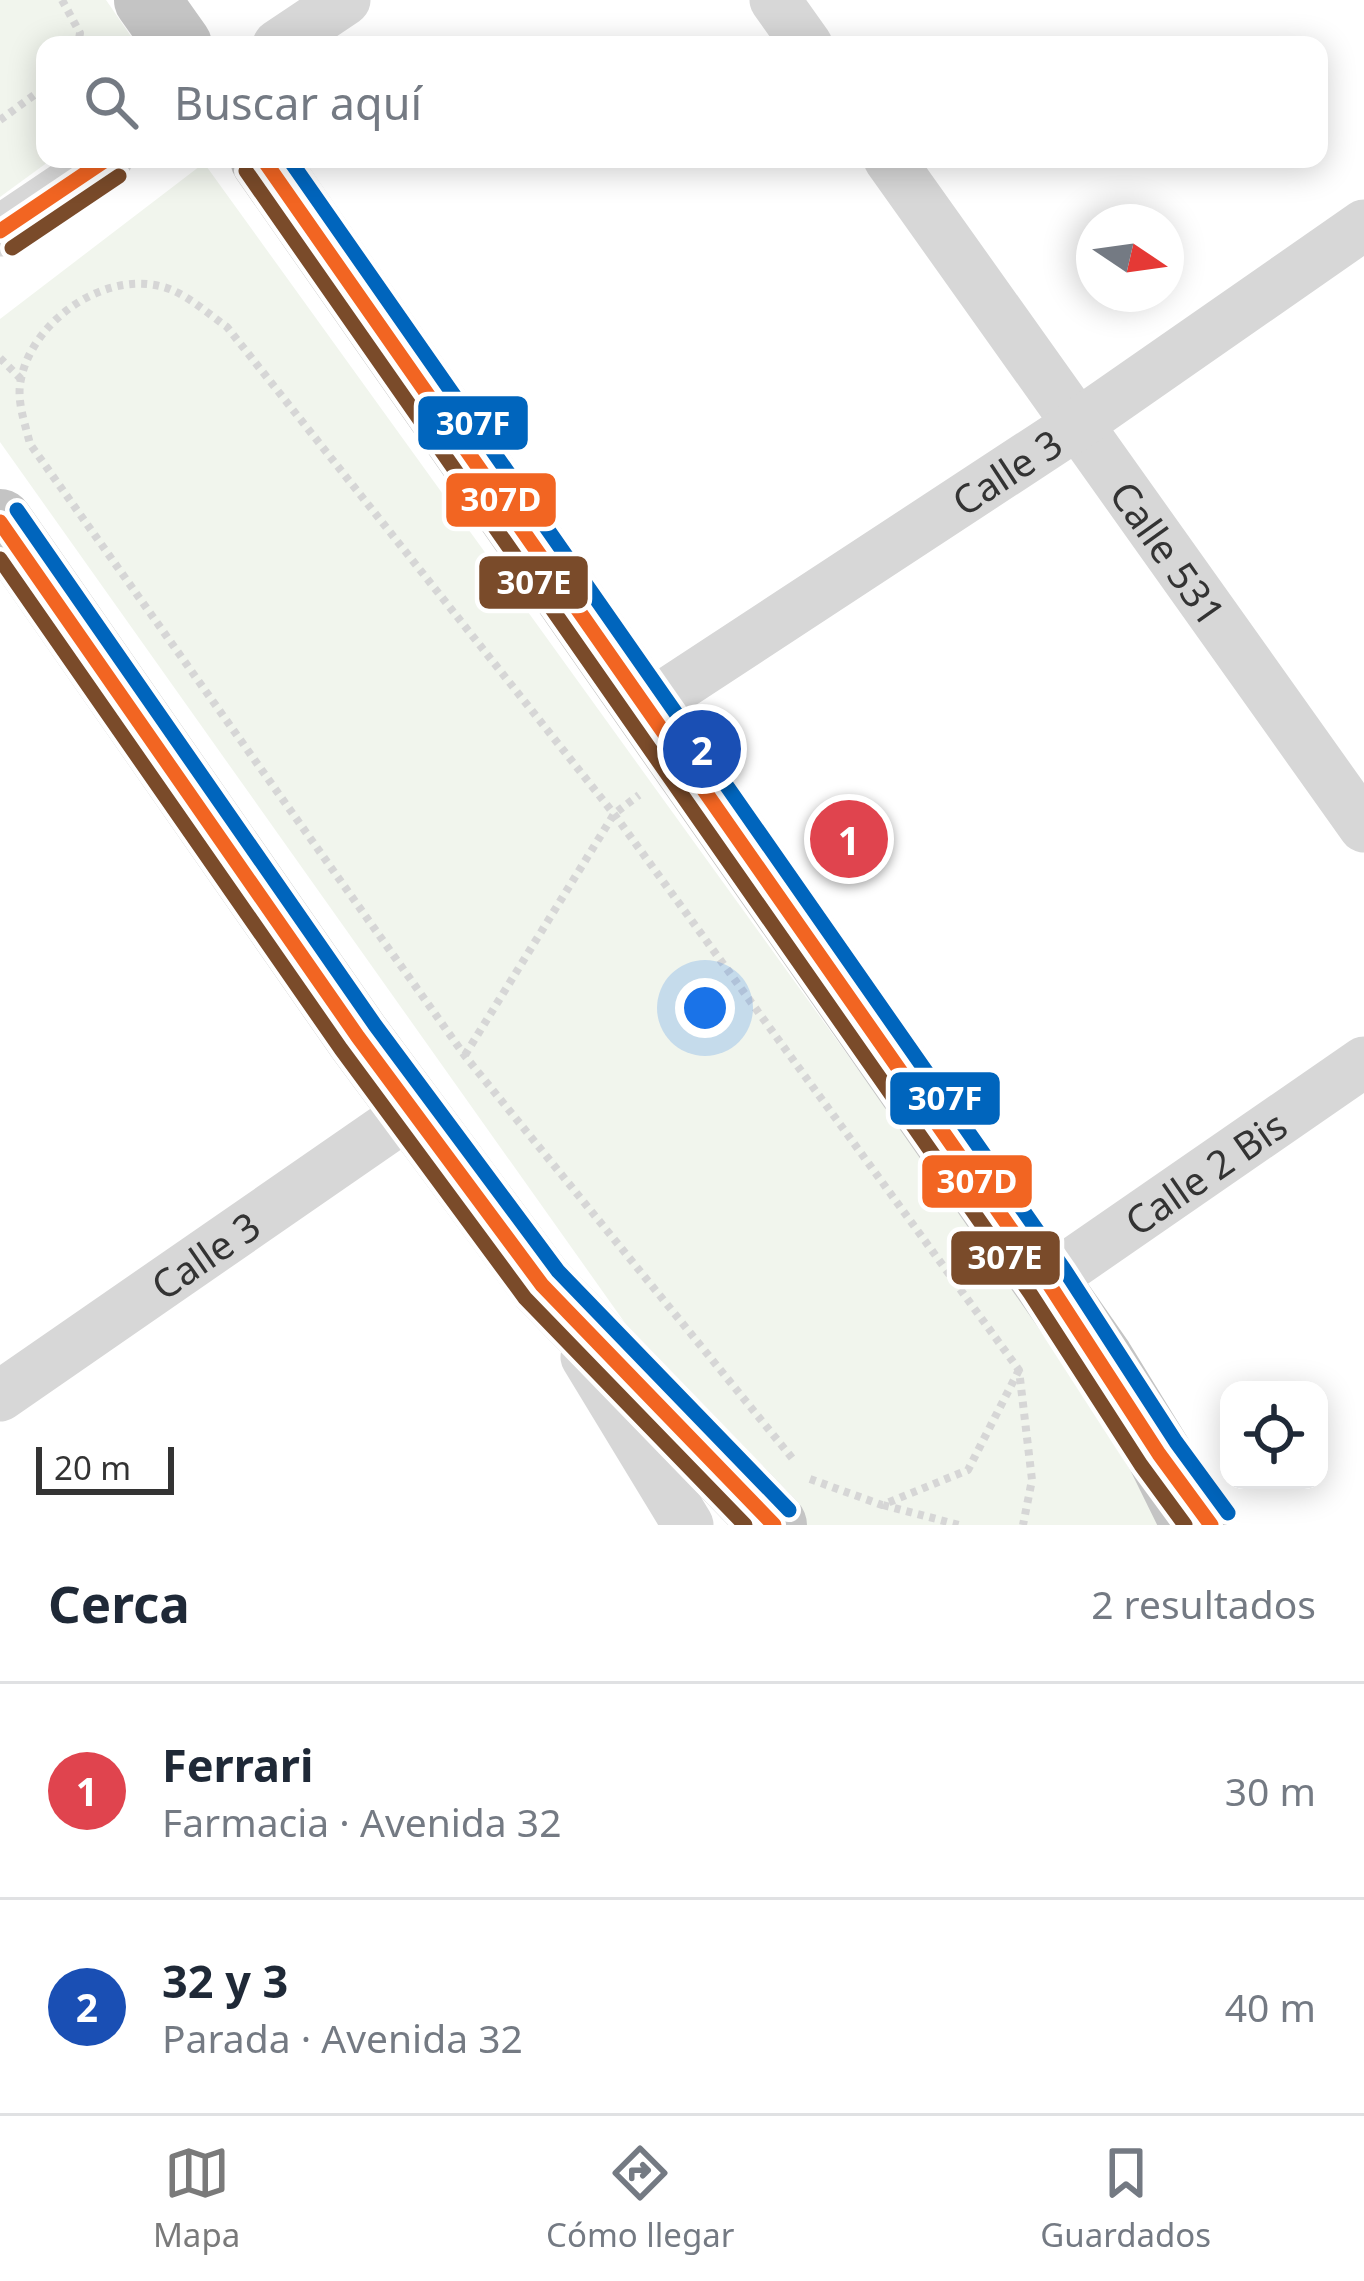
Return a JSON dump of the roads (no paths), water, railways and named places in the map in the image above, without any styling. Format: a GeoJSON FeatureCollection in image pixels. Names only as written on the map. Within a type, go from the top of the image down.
{"type":"FeatureCollection","features":[{"type":"Feature","properties":{"kind":"highway"},"geometry":{"type":"LineString","coordinates":[[147,0],[173,36]]}},
{"type":"Feature","properties":{"kind":"highway"},"geometry":{"type":"LineString","coordinates":[[269,168],[1047,1281],[1159,1454],[1194,1525]]}},
{"type":"Feature","properties":{"kind":"highway"},"geometry":{"type":"LineString","coordinates":[[0,522],[412,1111],[542,1285],[774,1525]]}},
{"type":"Feature","properties":{"kind":"street"},"geometry":{"type":"LineString","coordinates":[[291,36],[344,0]]}},
{"type":"Feature","properties":{"kind":"street"},"geometry":{"type":"LineString","coordinates":[[775,0],[801,36]]}},
{"type":"Feature","properties":{"kind":"street"},"geometry":{"type":"LineString","coordinates":[[0,231],[94,168]]}},
{"type":"Feature","properties":{"kind":"street","name":"Calle 531"},"geometry":{"type":"LineString","coordinates":[[895,168],[1364,827]]}},
{"type":"Feature","properties":{"kind":"street","name":"Calle 3"},"geometry":{"type":"LineString","coordinates":[[645,708],[1078,424],[1364,225]]}},
{"type":"Feature","properties":{"kind":"street","name":"Calle 2 Bis"},"geometry":{"type":"LineString","coordinates":[[1047,1281],[1364,1062]]}},
{"type":"Feature","properties":{"kind":"street","name":"Calle 3"},"geometry":{"type":"LineString","coordinates":[[0,1396],[412,1111]]}},
{"type":"Feature","properties":{"kind":"street"},"geometry":{"type":"LineString","coordinates":[[542,1285],[688,1525]]}},
{"type":"Feature","properties":{"kind":"street"},"geometry":{"type":"LineString","coordinates":[[1159,1454],[1211,1525]]}},
{"type":"Feature","properties":{"kind":"place","name":"32 y 3"},"geometry":{"type":"Point","coordinates":[702,749]}},
{"type":"Feature","properties":{"kind":"place","name":"Ferrari"},"geometry":{"type":"Point","coordinates":[849,839]}}]}
